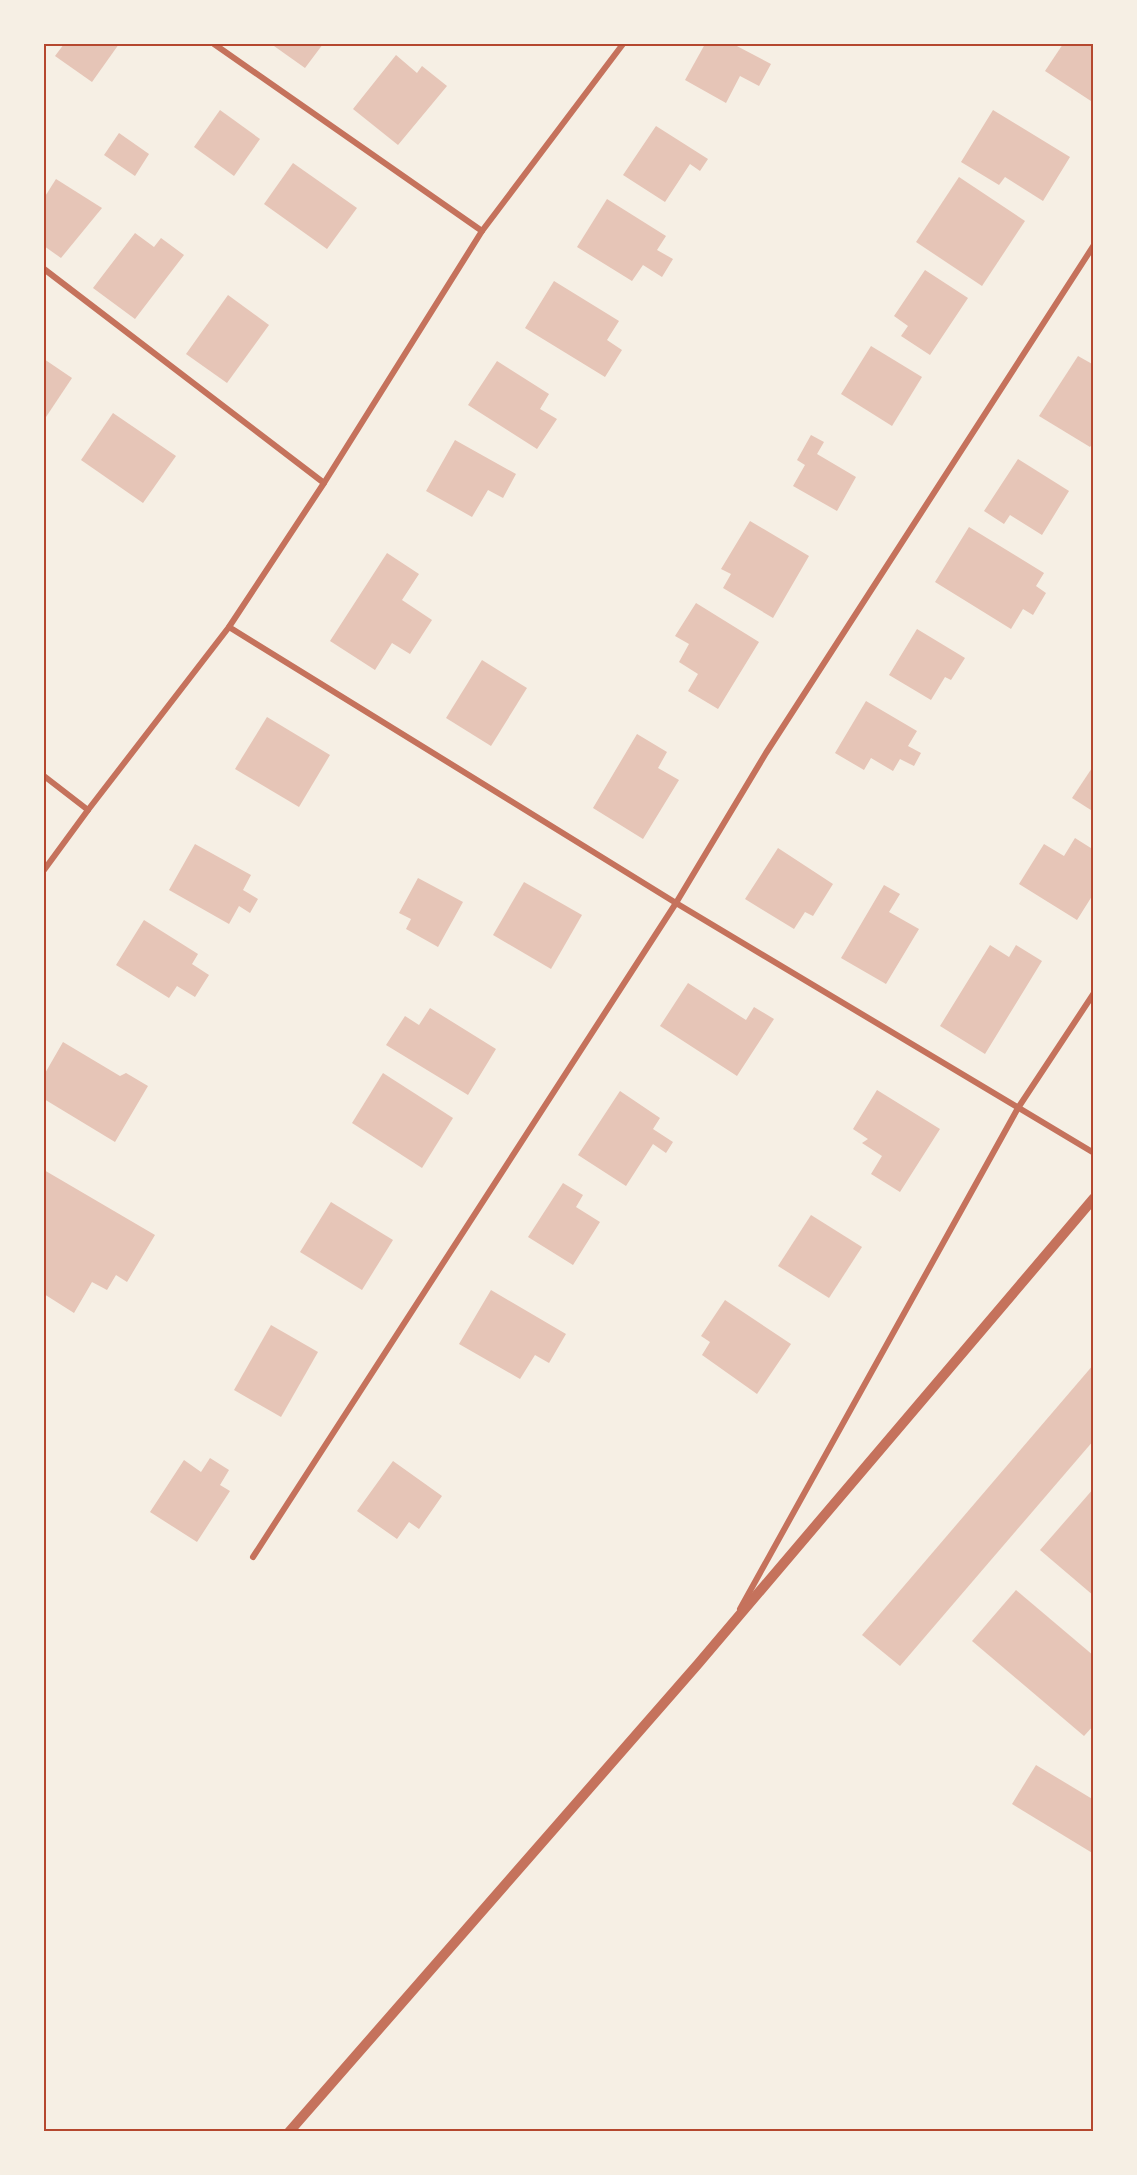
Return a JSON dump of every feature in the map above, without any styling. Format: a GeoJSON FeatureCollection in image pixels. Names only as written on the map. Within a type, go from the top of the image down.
{"type":"FeatureCollection","features":[{"type":"Feature","properties":{"kind":"street"},"geometry":{"type":"LineString","coordinates":[[214,44],[482,231]]}},
{"type":"Feature","properties":{"kind":"street"},"geometry":{"type":"LineString","coordinates":[[44,870],[229,627],[324,483],[482,231],[623,44]]}},
{"type":"Feature","properties":{"kind":"street"},"geometry":{"type":"LineString","coordinates":[[253,1557],[676,903],[766,753],[1094,244]]}},
{"type":"Feature","properties":{"kind":"street"},"geometry":{"type":"LineString","coordinates":[[44,269],[324,483]]}},
{"type":"Feature","properties":{"kind":"street"},"geometry":{"type":"LineString","coordinates":[[229,627],[676,903],[1094,1153]]}},
{"type":"Feature","properties":{"kind":"street"},"geometry":{"type":"LineString","coordinates":[[44,776],[88,810]]}},
{"type":"Feature","properties":{"kind":"street"},"geometry":{"type":"LineString","coordinates":[[729,1628],[1018,1108],[1094,993]]}},
{"type":"Feature","properties":{"kind":"street"},"geometry":{"type":"LineString","coordinates":[[289,2132],[729,1628],[1094,1198]]}},
{"type":"Feature","properties":{"kind":"building"},"geometry":{"type":"Polygon","coordinates":[[[64,44],[119,44],[92,82],[55,56],[64,44]]]}},
{"type":"Feature","properties":{"kind":"building"},"geometry":{"type":"Polygon","coordinates":[[[275,44],[323,44],[305,68],[274,46],[275,44]]]}},
{"type":"Feature","properties":{"kind":"building"},"geometry":{"type":"Polygon","coordinates":[[[705,44],[733,44],[771,64],[759,86],[740,76],[726,103],[685,80],[705,44]]]}},
{"type":"Feature","properties":{"kind":"building"},"geometry":{"type":"Polygon","coordinates":[[[1063,44],[1094,44],[1094,103],[1045,71],[1063,44]]]}},
{"type":"Feature","properties":{"kind":"building"},"geometry":{"type":"Polygon","coordinates":[[[396,55],[417,73],[422,66],[447,86],[398,145],[353,109],[396,55]]]}},
{"type":"Feature","properties":{"kind":"building"},"geometry":{"type":"Polygon","coordinates":[[[220,110],[260,139],[234,176],[194,147],[220,110]]]}},
{"type":"Feature","properties":{"kind":"building"},"geometry":{"type":"Polygon","coordinates":[[[993,110],[1070,157],[1043,201],[1005,177],[999,185],[961,162],[993,110]]]}},
{"type":"Feature","properties":{"kind":"building"},"geometry":{"type":"Polygon","coordinates":[[[656,126],[708,159],[700,171],[690,164],[665,202],[623,175],[656,126]]]}},
{"type":"Feature","properties":{"kind":"building"},"geometry":{"type":"Polygon","coordinates":[[[119,133],[149,154],[135,176],[104,155],[119,133]]]}},
{"type":"Feature","properties":{"kind":"building"},"geometry":{"type":"Polygon","coordinates":[[[293,163],[357,208],[327,249],[264,204],[293,163]]]}},
{"type":"Feature","properties":{"kind":"building"},"geometry":{"type":"Polygon","coordinates":[[[959,177],[1025,221],[982,286],[916,242],[959,177]]]}},
{"type":"Feature","properties":{"kind":"building"},"geometry":{"type":"Polygon","coordinates":[[[56,179],[102,208],[61,258],[44,246],[44,198],[56,179]]]}},
{"type":"Feature","properties":{"kind":"building"},"geometry":{"type":"Polygon","coordinates":[[[607,199],[666,236],[657,250],[673,259],[662,277],[643,265],[632,281],[577,247],[607,199]]]}},
{"type":"Feature","properties":{"kind":"building"},"geometry":{"type":"Polygon","coordinates":[[[135,233],[154,247],[161,238],[184,255],[135,319],[93,288],[135,233]]]}},
{"type":"Feature","properties":{"kind":"building"},"geometry":{"type":"Polygon","coordinates":[[[925,270],[968,298],[930,355],[901,336],[908,326],[894,316],[925,270]]]}},
{"type":"Feature","properties":{"kind":"building"},"geometry":{"type":"Polygon","coordinates":[[[554,281],[619,321],[607,340],[622,350],[605,377],[525,328],[554,281]]]}},
{"type":"Feature","properties":{"kind":"building"},"geometry":{"type":"Polygon","coordinates":[[[228,295],[269,325],[227,383],[186,354],[228,295]]]}},
{"type":"Feature","properties":{"kind":"building"},"geometry":{"type":"Polygon","coordinates":[[[871,346],[922,377],[892,426],[841,394],[871,346]]]}},
{"type":"Feature","properties":{"kind":"building"},"geometry":{"type":"Polygon","coordinates":[[[1078,356],[1094,365],[1094,441],[1090,447],[1039,416],[1078,356]]]}},
{"type":"Feature","properties":{"kind":"building"},"geometry":{"type":"Polygon","coordinates":[[[44,359],[72,378],[44,420],[44,359]]]}},
{"type":"Feature","properties":{"kind":"building"},"geometry":{"type":"Polygon","coordinates":[[[497,361],[549,394],[540,409],[557,419],[537,449],[468,405],[497,361]]]}},
{"type":"Feature","properties":{"kind":"building"},"geometry":{"type":"Polygon","coordinates":[[[113,413],[176,456],[143,503],[81,460],[113,413]]]}},
{"type":"Feature","properties":{"kind":"building"},"geometry":{"type":"Polygon","coordinates":[[[811,435],[824,442],[817,454],[856,477],[837,511],[793,486],[805,465],[797,460],[811,435]]]}},
{"type":"Feature","properties":{"kind":"building"},"geometry":{"type":"Polygon","coordinates":[[[455,440],[516,474],[503,498],[488,490],[472,517],[426,491],[455,440]]]}},
{"type":"Feature","properties":{"kind":"building"},"geometry":{"type":"Polygon","coordinates":[[[1018,459],[1069,491],[1042,535],[1010,515],[1004,524],[984,511],[1018,459]]]}},
{"type":"Feature","properties":{"kind":"building"},"geometry":{"type":"Polygon","coordinates":[[[750,521],[809,556],[773,618],[723,588],[731,574],[721,569],[750,521]]]}},
{"type":"Feature","properties":{"kind":"building"},"geometry":{"type":"Polygon","coordinates":[[[969,527],[1044,573],[1036,586],[1046,593],[1033,615],[1023,609],[1011,629],[935,582],[969,527]]]}},
{"type":"Feature","properties":{"kind":"building"},"geometry":{"type":"Polygon","coordinates":[[[387,553],[419,574],[402,600],[432,620],[410,654],[392,643],[375,670],[330,641],[387,553]]]}},
{"type":"Feature","properties":{"kind":"building"},"geometry":{"type":"Polygon","coordinates":[[[696,603],[759,642],[718,709],[688,691],[698,674],[679,662],[689,644],[675,636],[696,603]]]}},
{"type":"Feature","properties":{"kind":"building"},"geometry":{"type":"Polygon","coordinates":[[[917,629],[965,658],[951,680],[945,677],[931,700],[889,675],[917,629]]]}},
{"type":"Feature","properties":{"kind":"building"},"geometry":{"type":"Polygon","coordinates":[[[482,660],[527,688],[491,746],[446,718],[482,660]]]}},
{"type":"Feature","properties":{"kind":"building"},"geometry":{"type":"Polygon","coordinates":[[[866,701],[917,731],[908,746],[921,753],[914,766],[900,759],[893,771],[871,758],[864,770],[835,753],[866,701]]]}},
{"type":"Feature","properties":{"kind":"building"},"geometry":{"type":"Polygon","coordinates":[[[267,717],[330,755],[299,807],[235,769],[267,717]]]}},
{"type":"Feature","properties":{"kind":"building"},"geometry":{"type":"Polygon","coordinates":[[[637,734],[667,752],[658,768],[679,780],[643,839],[593,808],[637,734]]]}},
{"type":"Feature","properties":{"kind":"building"},"geometry":{"type":"Polygon","coordinates":[[[1094,765],[1094,812],[1072,798],[1094,765]]]}},
{"type":"Feature","properties":{"kind":"building"},"geometry":{"type":"Polygon","coordinates":[[[1075,838],[1094,850],[1094,893],[1077,920],[1019,884],[1044,844],[1064,856],[1075,838]]]}},
{"type":"Feature","properties":{"kind":"building"},"geometry":{"type":"Polygon","coordinates":[[[195,844],[251,875],[243,890],[258,899],[250,913],[239,906],[229,924],[169,890],[195,844]]]}},
{"type":"Feature","properties":{"kind":"building"},"geometry":{"type":"Polygon","coordinates":[[[778,848],[833,884],[813,916],[805,912],[794,929],[745,899],[778,848]]]}},
{"type":"Feature","properties":{"kind":"building"},"geometry":{"type":"Polygon","coordinates":[[[418,878],[463,902],[438,947],[406,929],[411,919],[399,913],[418,878]]]}},
{"type":"Feature","properties":{"kind":"building"},"geometry":{"type":"Polygon","coordinates":[[[524,882],[582,915],[551,969],[493,935],[524,882]]]}},
{"type":"Feature","properties":{"kind":"building"},"geometry":{"type":"Polygon","coordinates":[[[884,885],[900,894],[889,912],[919,929],[886,984],[841,958],[884,885]]]}},
{"type":"Feature","properties":{"kind":"building"},"geometry":{"type":"Polygon","coordinates":[[[144,920],[198,954],[192,964],[209,975],[195,997],[177,986],[169,998],[116,965],[144,920]]]}},
{"type":"Feature","properties":{"kind":"building"},"geometry":{"type":"Polygon","coordinates":[[[990,945],[1009,957],[1016,945],[1042,961],[985,1054],[940,1026],[990,945]]]}},
{"type":"Feature","properties":{"kind":"building"},"geometry":{"type":"Polygon","coordinates":[[[688,983],[746,1020],[754,1007],[774,1019],[737,1076],[660,1026],[688,983]]]}},
{"type":"Feature","properties":{"kind":"building"},"geometry":{"type":"Polygon","coordinates":[[[430,1008],[496,1049],[468,1095],[386,1045],[405,1016],[419,1025],[430,1008]]]}},
{"type":"Feature","properties":{"kind":"building"},"geometry":{"type":"Polygon","coordinates":[[[63,1042],[120,1076],[126,1073],[148,1086],[115,1142],[44,1099],[44,1075],[63,1042]]]}},
{"type":"Feature","properties":{"kind":"building"},"geometry":{"type":"Polygon","coordinates":[[[383,1073],[453,1118],[422,1168],[352,1123],[383,1073]]]}},
{"type":"Feature","properties":{"kind":"building"},"geometry":{"type":"Polygon","coordinates":[[[877,1090],[940,1129],[900,1192],[871,1174],[882,1156],[862,1143],[868,1139],[853,1129],[877,1090]]]}},
{"type":"Feature","properties":{"kind":"building"},"geometry":{"type":"Polygon","coordinates":[[[620,1091],[660,1118],[653,1129],[673,1142],[666,1153],[653,1144],[626,1186],[578,1155],[620,1091]]]}},
{"type":"Feature","properties":{"kind":"building"},"geometry":{"type":"Polygon","coordinates":[[[44,1170],[155,1235],[127,1282],[116,1275],[107,1290],[92,1282],[74,1313],[44,1294],[44,1170]]]}},
{"type":"Feature","properties":{"kind":"building"},"geometry":{"type":"Polygon","coordinates":[[[563,1183],[583,1195],[576,1207],[600,1222],[573,1265],[528,1237],[563,1183]]]}},
{"type":"Feature","properties":{"kind":"building"},"geometry":{"type":"Polygon","coordinates":[[[331,1202],[393,1240],[362,1290],[300,1252],[331,1202]]]}},
{"type":"Feature","properties":{"kind":"building"},"geometry":{"type":"Polygon","coordinates":[[[811,1215],[862,1247],[829,1298],[778,1266],[811,1215]]]}},
{"type":"Feature","properties":{"kind":"building"},"geometry":{"type":"Polygon","coordinates":[[[491,1290],[566,1334],[549,1363],[535,1355],[520,1379],[459,1344],[491,1290]]]}},
{"type":"Feature","properties":{"kind":"building"},"geometry":{"type":"Polygon","coordinates":[[[725,1300],[791,1344],[757,1394],[702,1355],[710,1342],[701,1336],[725,1300]]]}},
{"type":"Feature","properties":{"kind":"building"},"geometry":{"type":"Polygon","coordinates":[[[271,1325],[318,1352],[281,1417],[234,1390],[271,1325]]]}},
{"type":"Feature","properties":{"kind":"building"},"geometry":{"type":"Polygon","coordinates":[[[1094,1364],[1094,1440],[900,1666],[862,1635],[1094,1364]]]}},
{"type":"Feature","properties":{"kind":"building"},"geometry":{"type":"Polygon","coordinates":[[[210,1458],[229,1470],[220,1485],[230,1491],[197,1542],[150,1512],[184,1460],[201,1472],[210,1458]]]}},
{"type":"Feature","properties":{"kind":"building"},"geometry":{"type":"Polygon","coordinates":[[[393,1461],[442,1496],[419,1529],[409,1522],[397,1539],[357,1511],[393,1461]]]}},
{"type":"Feature","properties":{"kind":"building"},"geometry":{"type":"Polygon","coordinates":[[[1094,1488],[1094,1596],[1040,1550],[1094,1488]]]}},
{"type":"Feature","properties":{"kind":"building"},"geometry":{"type":"Polygon","coordinates":[[[1016,1590],[1094,1656],[1094,1725],[1084,1736],[972,1641],[1016,1590]]]}},
{"type":"Feature","properties":{"kind":"building"},"geometry":{"type":"Polygon","coordinates":[[[1036,1765],[1094,1800],[1094,1854],[1012,1804],[1036,1765]]]}}]}
